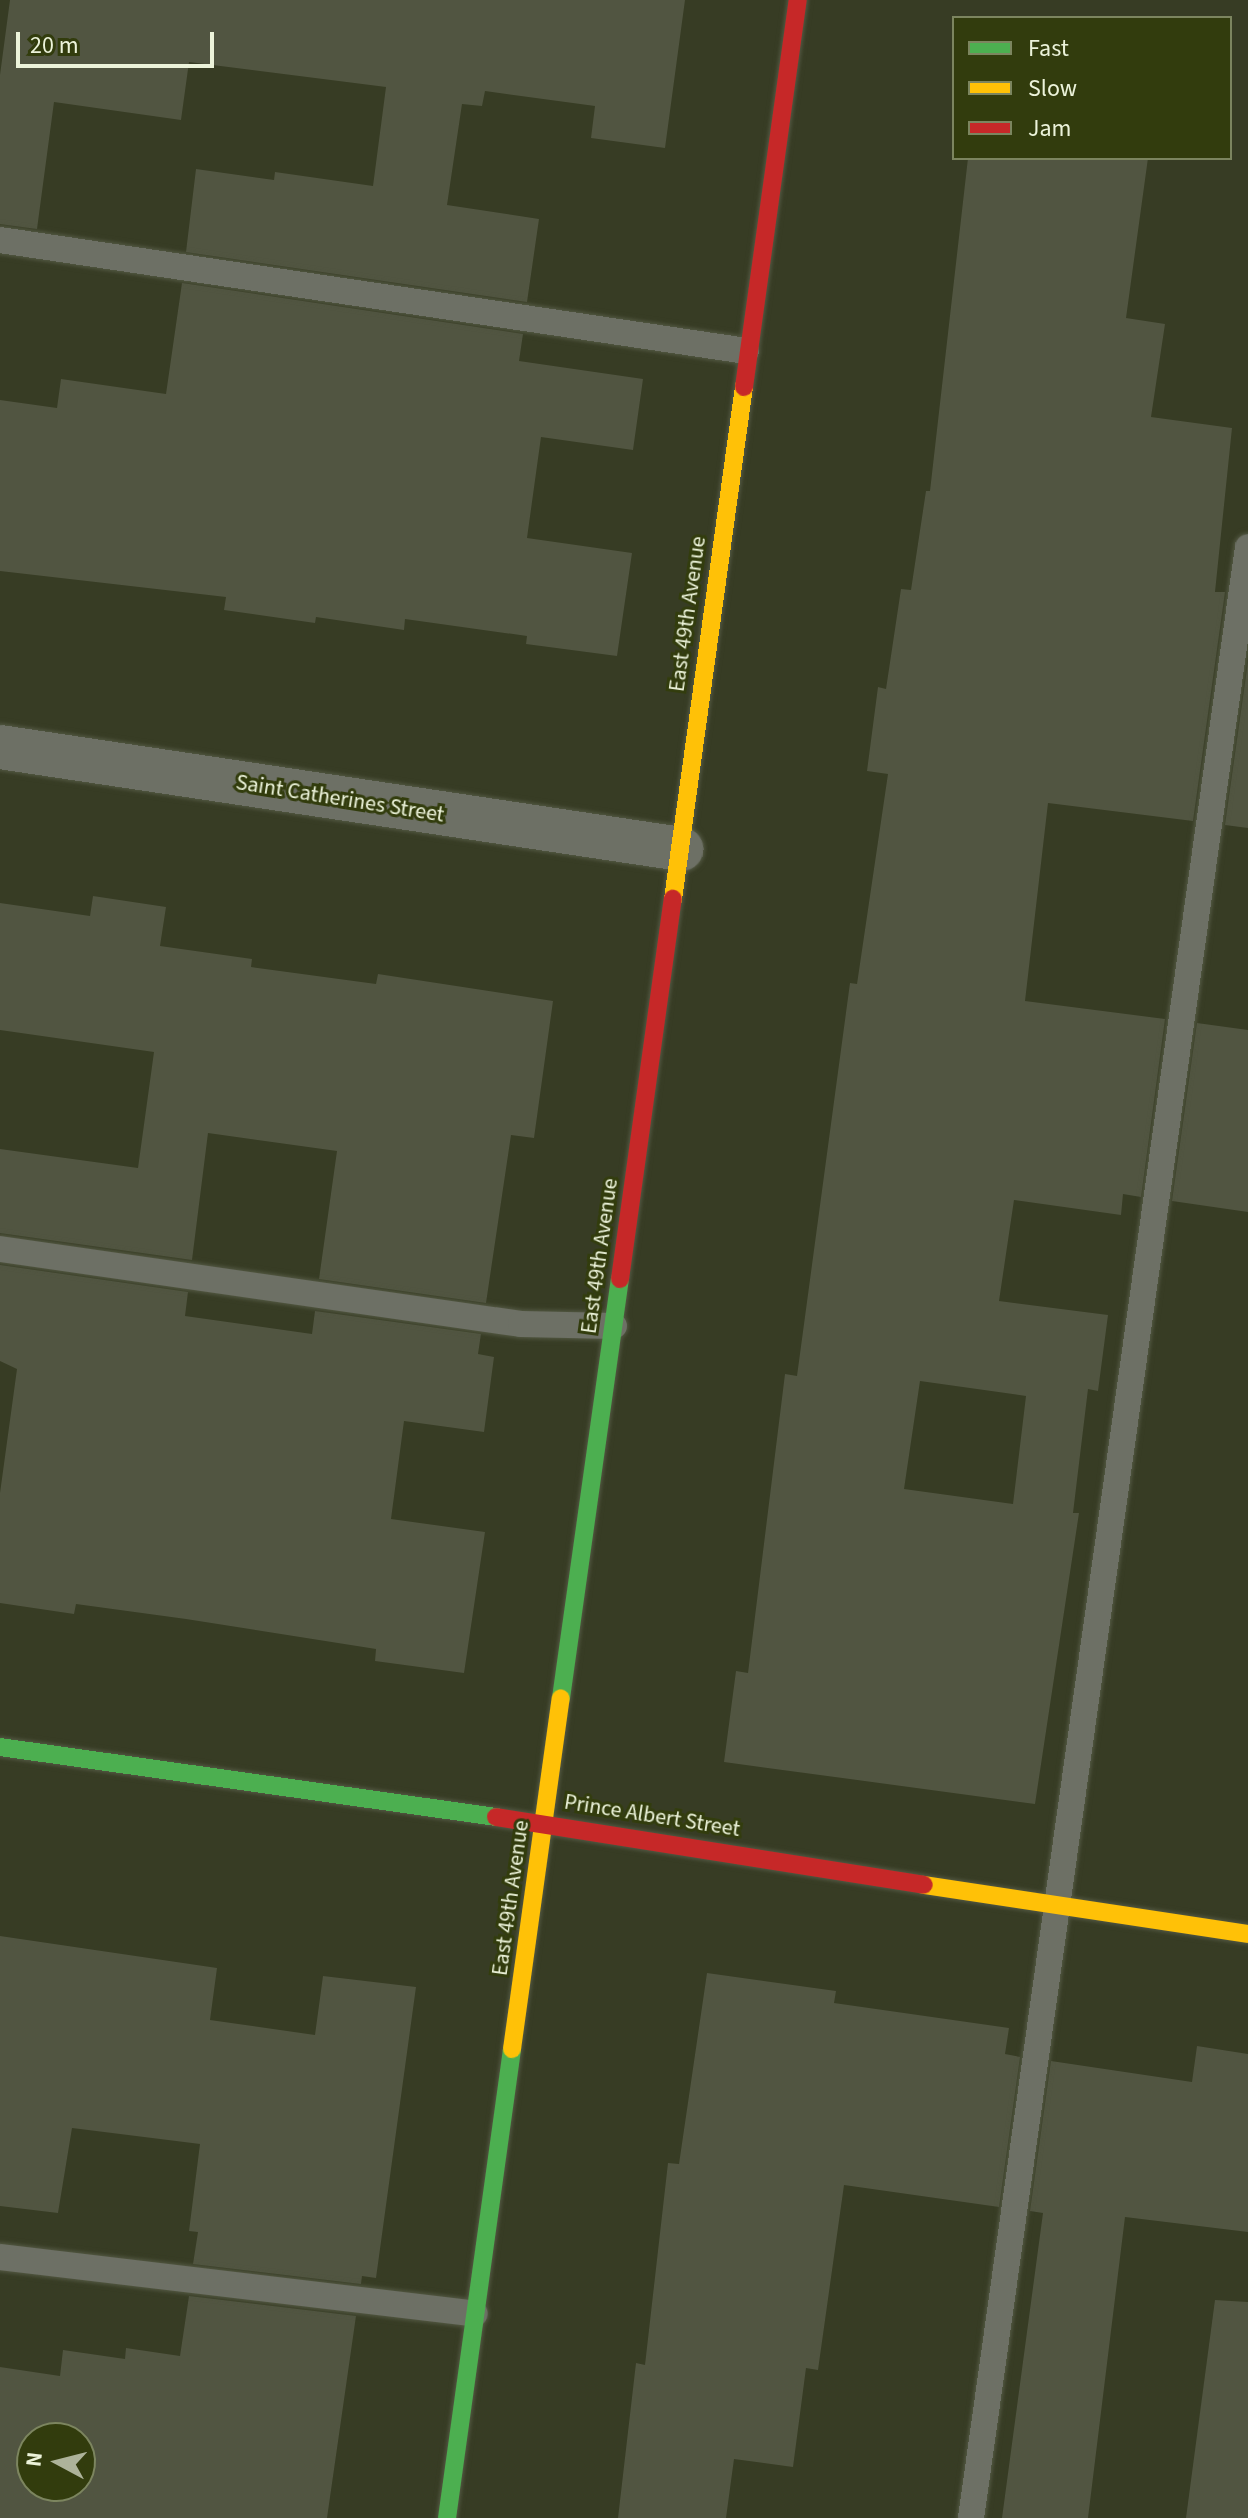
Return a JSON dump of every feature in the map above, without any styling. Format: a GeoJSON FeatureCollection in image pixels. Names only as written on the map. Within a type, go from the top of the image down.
{"type":"FeatureCollection","features":[{"type":"Feature","properties":{"kind":"street","name":"East 49th Avenue"},"geometry":{"type":"LineString","coordinates":[[447,2518],[681,849],[746,351],[798,0]]}},
{"type":"Feature","properties":{"kind":"street","name":"Saint Catherines Street"},"geometry":{"type":"LineString","coordinates":[[0,747],[681,849]]}},
{"type":"Feature","properties":{"kind":"street","name":"Prince Albert Street"},"geometry":{"type":"LineString","coordinates":[[0,1747],[546,1824],[1058,1908],[1248,1934]]}},
{"type":"Feature","properties":{"kind":"lane"},"geometry":{"type":"LineString","coordinates":[[0,240],[746,351]]}},
{"type":"Feature","properties":{"kind":"lane"},"geometry":{"type":"LineString","coordinates":[[971,2518],[1248,547]]}},
{"type":"Feature","properties":{"kind":"lane"},"geometry":{"type":"LineString","coordinates":[[0,1249],[521,1324],[614,1326]]}},
{"type":"Feature","properties":{"kind":"lane"},"geometry":{"type":"LineString","coordinates":[[0,2257],[475,2314]]}},
{"type":"Feature","properties":{"kind":"building"},"geometry":{"type":"Polygon","coordinates":[[[10,0],[685,0],[665,148],[591,138],[595,106],[485,91],[482,106],[462,104],[447,205],[539,219],[527,302],[186,252],[196,169],[274,180],[275,172],[373,186],[386,87],[189,62],[181,120],[54,102],[37,229],[0,224],[0,75],[10,0]]]}},
{"type":"Feature","properties":{"kind":"building"},"geometry":{"type":"Polygon","coordinates":[[[968,160],[1148,160],[1126,318],[1165,324],[1151,417],[1232,428],[1215,592],[1225,592],[1193,821],[1048,803],[1025,1001],[1165,1019],[1141,1197],[1123,1194],[1121,1215],[1014,1200],[999,1301],[1108,1315],[1098,1391],[1088,1389],[1073,1513],[1079,1513],[1035,1804],[724,1762],[736,1671],[748,1673],[785,1374],[797,1376],[850,983],[857,984],[888,774],[867,771],[878,687],[886,689],[901,589],[911,590],[926,491],[930,491],[968,160]],[[920,1381],[904,1489],[1013,1504],[1026,1396],[920,1381]]]}},
{"type":"Feature","properties":{"kind":"building"},"geometry":{"type":"Polygon","coordinates":[[[182,283],[523,334],[519,361],[643,379],[633,450],[541,437],[527,538],[632,553],[617,656],[526,644],[527,636],[405,619],[404,630],[316,617],[315,623],[224,610],[226,597],[0,571],[0,400],[57,408],[61,379],[166,394],[182,283]]]}},
{"type":"Feature","properties":{"kind":"building"},"geometry":{"type":"Polygon","coordinates":[[[1248,662],[1248,828],[1225,825],[1248,662]]]}},
{"type":"Feature","properties":{"kind":"building"},"geometry":{"type":"Polygon","coordinates":[[[93,896],[166,907],[160,946],[252,959],[251,967],[376,984],[378,974],[553,1001],[534,1138],[511,1135],[486,1303],[319,1279],[337,1151],[208,1133],[192,1260],[0,1233],[0,1149],[138,1168],[154,1052],[0,1030],[0,903],[90,916],[93,896]]]}},
{"type":"Feature","properties":{"kind":"building"},"geometry":{"type":"Polygon","coordinates":[[[1197,1023],[1248,1030],[1248,1212],[1172,1201],[1197,1023]]]}},
{"type":"Feature","properties":{"kind":"building"},"geometry":{"type":"Polygon","coordinates":[[[0,1265],[188,1292],[185,1316],[312,1334],[315,1311],[481,1334],[478,1354],[494,1357],[484,1432],[404,1421],[391,1519],[485,1532],[464,1673],[375,1661],[376,1649],[186,1619],[76,1604],[74,1614],[0,1603],[0,1493],[17,1369],[0,1361],[0,1265]]]}},
{"type":"Feature","properties":{"kind":"building"},"geometry":{"type":"Polygon","coordinates":[[[0,1936],[217,1968],[210,2020],[315,2035],[323,1976],[416,1987],[376,2278],[362,2276],[361,2284],[193,2264],[198,2232],[189,2231],[200,2144],[72,2128],[58,2213],[0,2206],[0,1936]]]}},
{"type":"Feature","properties":{"kind":"building"},"geometry":{"type":"Polygon","coordinates":[[[707,1973],[836,1991],[834,2003],[1009,2028],[1005,2054],[1020,2057],[999,2207],[844,2185],[818,2370],[806,2368],[793,2467],[734,2459],[726,2518],[618,2518],[636,2363],[645,2365],[668,2163],[679,2164],[707,1973]]]}},
{"type":"Feature","properties":{"kind":"building"},"geometry":{"type":"Polygon","coordinates":[[[1197,2046],[1248,2054],[1248,2232],[1125,2217],[1088,2518],[1002,2518],[1043,2213],[1030,2211],[1051,2061],[1192,2082],[1197,2046]]]}},
{"type":"Feature","properties":{"kind":"building"},"geometry":{"type":"Polygon","coordinates":[[[189,2296],[356,2316],[327,2518],[0,2518],[0,2367],[60,2376],[63,2350],[125,2359],[126,2348],[180,2356],[189,2296]]]}},
{"type":"Feature","properties":{"kind":"building"},"geometry":{"type":"Polygon","coordinates":[[[1215,2300],[1248,2302],[1248,2518],[1186,2518],[1215,2300]]]}},
{"type":"Feature","properties":{"kind":"traffic: fast"},"geometry":{"type":"LineString","coordinates":[[561,1698],[620,1279]]}},
{"type":"Feature","properties":{"kind":"traffic: fast"},"geometry":{"type":"LineString","coordinates":[[0,1747],[496,1817]]}},
{"type":"Feature","properties":{"kind":"traffic: fast"},"geometry":{"type":"LineString","coordinates":[[447,2518],[512,2049]]}},
{"type":"Feature","properties":{"kind":"traffic: slow"},"geometry":{"type":"LineString","coordinates":[[673,899],[744,387]]}},
{"type":"Feature","properties":{"kind":"traffic: slow"},"geometry":{"type":"LineString","coordinates":[[512,2049],[561,1698]]}},
{"type":"Feature","properties":{"kind":"traffic: slow"},"geometry":{"type":"LineString","coordinates":[[924,1885],[1248,1934]]}},
{"type":"Feature","properties":{"kind":"traffic: jam"},"geometry":{"type":"LineString","coordinates":[[744,387],[798,0]]}},
{"type":"Feature","properties":{"kind":"traffic: jam"},"geometry":{"type":"LineString","coordinates":[[620,1279],[673,899]]}},
{"type":"Feature","properties":{"kind":"traffic: jam"},"geometry":{"type":"LineString","coordinates":[[496,1817],[924,1885]]}}]}
